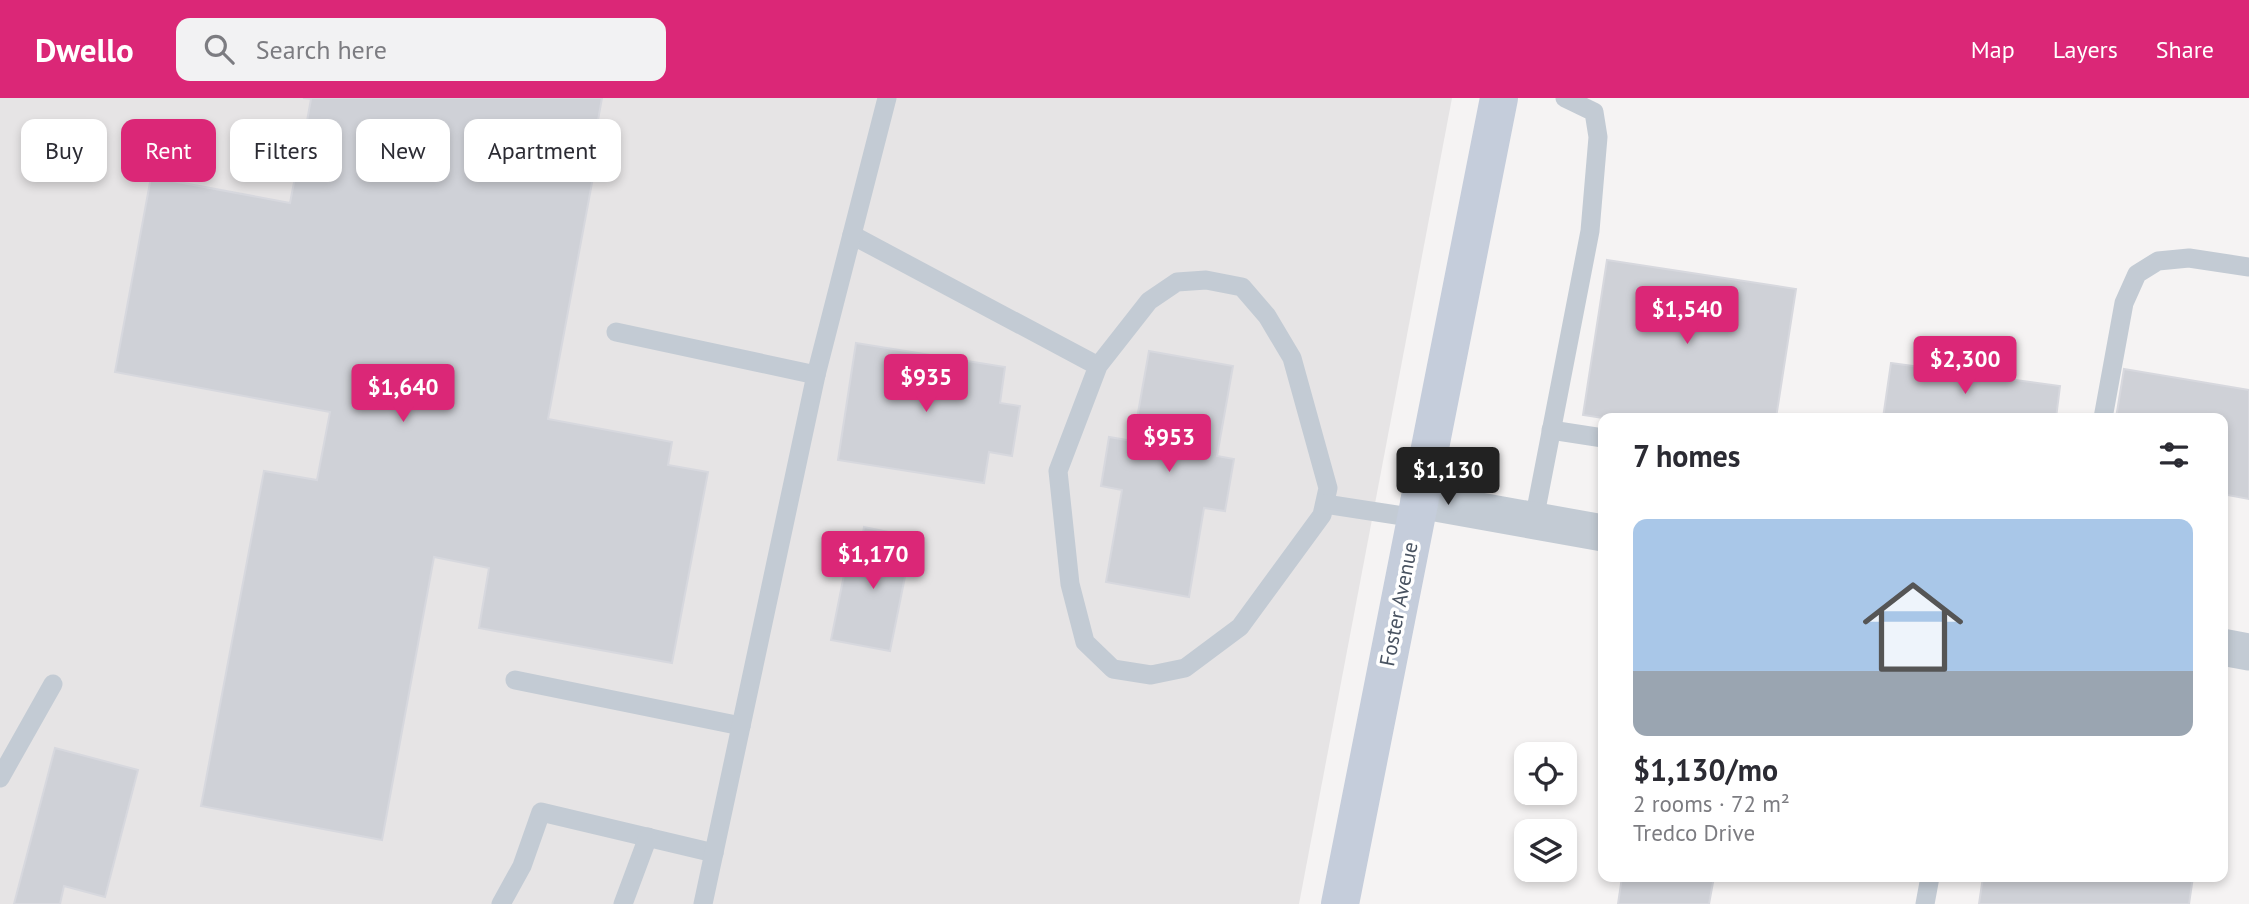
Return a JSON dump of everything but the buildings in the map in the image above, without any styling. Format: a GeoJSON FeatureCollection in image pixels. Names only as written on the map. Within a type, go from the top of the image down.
{"type":"FeatureCollection","features":[{"type":"Feature","properties":{"kind":"main road","name":"Foster Avenue"},"geometry":{"type":"LineString","coordinates":[[1340,904],[1499,98]]}},
{"type":"Feature","properties":{"kind":"street"},"geometry":{"type":"LineString","coordinates":[[1417,509],[1534,520],[1598,532]]}},
{"type":"Feature","properties":{"kind":"street"},"geometry":{"type":"LineString","coordinates":[[2228,648],[2249,652]]}},
{"type":"Feature","properties":{"kind":"lane"},"geometry":{"type":"LineString","coordinates":[[703,904],[816,375],[887,98]]}},
{"type":"Feature","properties":{"kind":"lane"},"geometry":{"type":"LineString","coordinates":[[1534,520],[1590,231],[1598,137],[1594,112],[1565,98]]}},
{"type":"Feature","properties":{"kind":"lane"},"geometry":{"type":"LineString","coordinates":[[852,235],[1098,366]]}},
{"type":"Feature","properties":{"kind":"lane"},"geometry":{"type":"LineString","coordinates":[[2104,413],[2124,303],[2137,274],[2158,261],[2189,258],[2249,267]]}},
{"type":"Feature","properties":{"kind":"lane"},"geometry":{"type":"LineString","coordinates":[[1206,280],[1242,287],[1267,316],[1292,358],[1328,488],[1322,515],[1240,627],[1185,668],[1151,675],[1113,669],[1085,642],[1070,583],[1058,471],[1098,366],[1149,301],[1177,282],[1206,280]]}},
{"type":"Feature","properties":{"kind":"lane"},"geometry":{"type":"LineString","coordinates":[[616,332],[816,375]]}},
{"type":"Feature","properties":{"kind":"lane"},"geometry":{"type":"LineString","coordinates":[[1551,430],[1598,437]]}},
{"type":"Feature","properties":{"kind":"lane"},"geometry":{"type":"LineString","coordinates":[[1325,504],[1417,509]]}},
{"type":"Feature","properties":{"kind":"lane"},"geometry":{"type":"LineString","coordinates":[[515,680],[741,726]]}},
{"type":"Feature","properties":{"kind":"lane"},"geometry":{"type":"LineString","coordinates":[[0,778],[53,684]]}},
{"type":"Feature","properties":{"kind":"lane"},"geometry":{"type":"LineString","coordinates":[[501,904],[522,866],[541,812],[714,853]]}},
{"type":"Feature","properties":{"kind":"lane"},"geometry":{"type":"LineString","coordinates":[[622,904],[648,837]]}},
{"type":"Feature","properties":{"kind":"lane"},"geometry":{"type":"LineString","coordinates":[[1925,904],[1929,882]]}},
{"type":"Feature","properties":{"kind":"shaded area"},"geometry":{"type":"Polygon","coordinates":[[[0,98],[1452,98],[1299,904],[0,904],[0,98]]]}}]}
